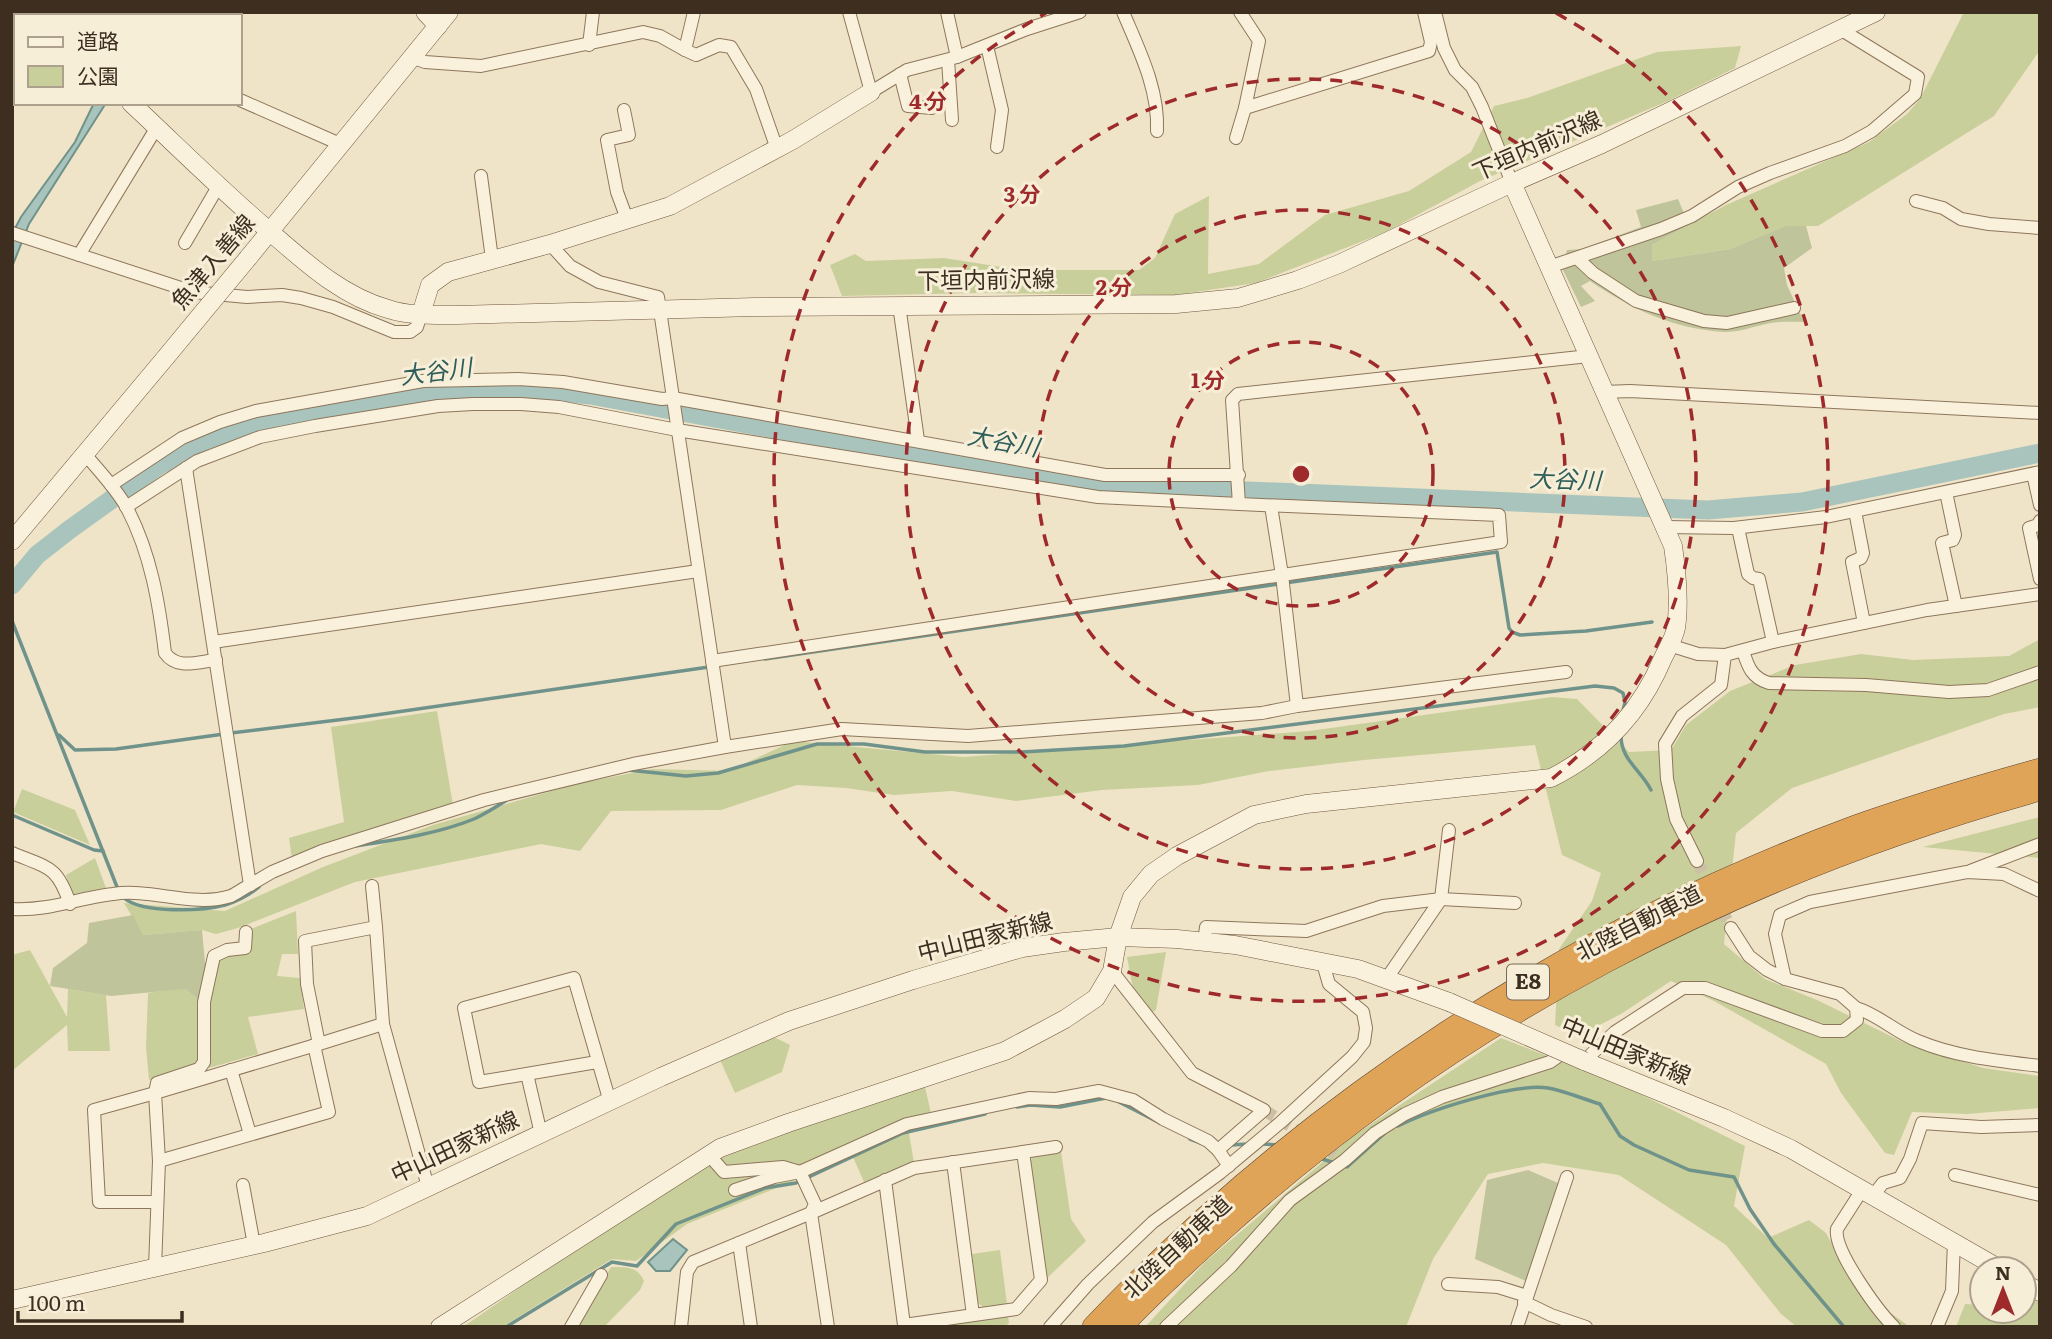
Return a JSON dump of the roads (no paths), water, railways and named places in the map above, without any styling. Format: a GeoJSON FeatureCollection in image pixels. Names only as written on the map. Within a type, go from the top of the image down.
{"type":"FeatureCollection","features":[{"type":"Feature","properties":{"kind":"highway","name":"北陸自動車道"},"geometry":{"type":"LineString","coordinates":[[1094,1327],[1209,1216],[1299,1139],[1428,1045],[1540,975],[1704,890],[1783,856],[1939,799],[2040,770]]}},
{"type":"Feature","properties":{"kind":"highway","name":"北陸自動車道"},"geometry":{"type":"LineString","coordinates":[[1120,1327],[1193,1256],[1313,1152],[1440,1061],[1575,977],[1713,907],[1786,875],[1864,844],[2040,789]]}},
{"type":"Feature","properties":{"kind":"main road"},"geometry":{"type":"LineString","coordinates":[[425,12],[443,19]]}},
{"type":"Feature","properties":{"kind":"main road","name":"下垣内前沢線"},"geometry":{"type":"LineString","coordinates":[[133,105],[270,232],[328,280],[388,310],[457,315],[899,305],[1176,304],[1238,298],[1339,264],[1602,144],[1876,12]]}},
{"type":"Feature","properties":{"kind":"main road","name":"魚津入善線"},"geometry":{"type":"LineString","coordinates":[[12,541],[270,232],[443,19]]}},
{"type":"Feature","properties":{"kind":"main road"},"geometry":{"type":"LineString","coordinates":[[421,314],[430,285],[448,272],[550,244],[670,206],[777,149],[872,92]]}},
{"type":"Feature","properties":{"kind":"main road"},"geometry":{"type":"LineString","coordinates":[[440,1327],[720,1148],[1005,1051],[1065,1019],[1096,998],[1112,971],[1118,937],[1132,897],[1151,874],[1177,856],[1254,815],[1306,804],[1551,778],[1578,764],[1630,717],[1656,676],[1676,629],[1678,581],[1673,546],[1512,183]]}},
{"type":"Feature","properties":{"kind":"main road","name":"中山田家新線"},"geometry":{"type":"LineString","coordinates":[[12,1300],[254,1245],[367,1216],[789,1021],[1022,948],[1118,937],[1204,942],[1322,960],[1387,978],[1724,1118],[1791,1149],[1977,1255]]}},
{"type":"Feature","properties":{"kind":"street"},"geometry":{"type":"LineString","coordinates":[[589,45],[593,12]]}},
{"type":"Feature","properties":{"kind":"street"},"geometry":{"type":"LineString","coordinates":[[685,50],[694,12]]}},
{"type":"Feature","properties":{"kind":"street"},"geometry":{"type":"LineString","coordinates":[[849,12],[872,92],[907,70],[952,58],[1080,12]]}},
{"type":"Feature","properties":{"kind":"street"},"geometry":{"type":"LineString","coordinates":[[947,12],[952,58],[952,120]]}},
{"type":"Feature","properties":{"kind":"street"},"geometry":{"type":"LineString","coordinates":[[1123,12],[1153,87],[1157,131]]}},
{"type":"Feature","properties":{"kind":"street"},"geometry":{"type":"LineString","coordinates":[[1236,138],[1259,41],[1240,12]]}},
{"type":"Feature","properties":{"kind":"street"},"geometry":{"type":"LineString","coordinates":[[1245,108],[1429,51],[1431,42],[1424,12]]}},
{"type":"Feature","properties":{"kind":"street"},"geometry":{"type":"LineString","coordinates":[[1435,12],[1444,48],[1455,70],[1472,87],[1512,183]]}},
{"type":"Feature","properties":{"kind":"street"},"geometry":{"type":"LineString","coordinates":[[1549,267],[1613,247],[1692,216],[1738,187],[1804,159],[1845,146],[1890,117],[1915,94],[1918,77],[1840,29]]}},
{"type":"Feature","properties":{"kind":"street"},"geometry":{"type":"LineString","coordinates":[[411,57],[425,62],[481,66],[643,32],[660,36],[696,55],[719,45],[731,47],[756,89],[777,149]]}},
{"type":"Feature","properties":{"kind":"street"},"geometry":{"type":"LineString","coordinates":[[987,46],[1002,110],[997,147]]}},
{"type":"Feature","properties":{"kind":"street"},"geometry":{"type":"LineString","coordinates":[[900,74],[908,106],[932,108]]}},
{"type":"Feature","properties":{"kind":"street"},"geometry":{"type":"LineString","coordinates":[[242,101],[340,144]]}},
{"type":"Feature","properties":{"kind":"street"},"geometry":{"type":"LineString","coordinates":[[624,110],[629,135],[607,140],[617,192],[627,219]]}},
{"type":"Feature","properties":{"kind":"street"},"geometry":{"type":"LineString","coordinates":[[79,255],[157,127]]}},
{"type":"Feature","properties":{"kind":"street"},"geometry":{"type":"LineString","coordinates":[[481,176],[492,260]]}},
{"type":"Feature","properties":{"kind":"street"},"geometry":{"type":"LineString","coordinates":[[184,243],[219,186]]}},
{"type":"Feature","properties":{"kind":"street"},"geometry":{"type":"LineString","coordinates":[[1916,201],[1943,208],[1961,219],[2040,228]]}},
{"type":"Feature","properties":{"kind":"street"},"geometry":{"type":"LineString","coordinates":[[12,233],[194,292],[301,298],[333,307],[394,331],[410,331],[417,327],[421,314]]}},
{"type":"Feature","properties":{"kind":"street"},"geometry":{"type":"LineString","coordinates":[[550,244],[570,266],[599,282],[658,297],[725,747]]}},
{"type":"Feature","properties":{"kind":"street"},"geometry":{"type":"LineString","coordinates":[[1577,258],[1593,273],[1636,301],[1704,321],[1727,323],[1794,309]]}},
{"type":"Feature","properties":{"kind":"street"},"geometry":{"type":"LineString","coordinates":[[899,305],[918,440]]}},
{"type":"Feature","properties":{"kind":"street"},"geometry":{"type":"LineString","coordinates":[[1239,504],[1232,400],[1238,394],[1588,356]]}},
{"type":"Feature","properties":{"kind":"street"},"geometry":{"type":"LineString","coordinates":[[111,485],[183,438],[220,422],[282,405],[423,380],[518,379],[563,382],[918,440],[1105,475],[1238,475]]}},
{"type":"Feature","properties":{"kind":"street"},"geometry":{"type":"LineString","coordinates":[[1604,391],[2040,413]]}},
{"type":"Feature","properties":{"kind":"street"},"geometry":{"type":"LineString","coordinates":[[126,507],[213,453],[260,437],[438,406],[521,404],[559,407],[1098,497],[1499,516],[1501,542],[712,661]]}},
{"type":"Feature","properties":{"kind":"street"},"geometry":{"type":"LineString","coordinates":[[84,453],[126,507],[153,573],[164,653],[178,664],[215,660]]}},
{"type":"Feature","properties":{"kind":"street"},"geometry":{"type":"LineString","coordinates":[[186,468],[250,885]]}},
{"type":"Feature","properties":{"kind":"street"},"geometry":{"type":"LineString","coordinates":[[1665,527],[1738,528],[1826,517],[2036,473],[2040,505]]}},
{"type":"Feature","properties":{"kind":"street"},"geometry":{"type":"LineString","coordinates":[[1946,492],[1955,536],[1953,540],[1942,543],[1956,606]]}},
{"type":"Feature","properties":{"kind":"street"},"geometry":{"type":"LineString","coordinates":[[1271,506],[1297,706]]}},
{"type":"Feature","properties":{"kind":"street"},"geometry":{"type":"LineString","coordinates":[[1855,511],[1863,553],[1861,558],[1852,562],[1864,623]]}},
{"type":"Feature","properties":{"kind":"street"},"geometry":{"type":"LineString","coordinates":[[2040,521],[2038,525],[2029,528],[2040,579]]}},
{"type":"Feature","properties":{"kind":"street"},"geometry":{"type":"LineString","coordinates":[[1738,528],[1748,574],[1759,579],[1773,642]]}},
{"type":"Feature","properties":{"kind":"street"},"geometry":{"type":"LineString","coordinates":[[213,642],[698,570]]}},
{"type":"Feature","properties":{"kind":"street"},"geometry":{"type":"LineString","coordinates":[[1669,646],[1698,654],[1725,655],[1864,623],[2040,594]]}},
{"type":"Feature","properties":{"kind":"street"},"geometry":{"type":"LineString","coordinates":[[1743,651],[1749,669],[1759,680],[1769,683],[1866,685],[1949,692],[1988,691],[2040,672]]}},
{"type":"Feature","properties":{"kind":"street"},"geometry":{"type":"LineString","coordinates":[[1697,861],[1676,819],[1667,779],[1665,744],[1682,716],[1721,685],[1725,655]]}},
{"type":"Feature","properties":{"kind":"street"},"geometry":{"type":"LineString","coordinates":[[12,909],[48,909],[114,893],[201,900],[232,895],[272,872],[322,851],[484,800],[633,764],[842,729],[968,736],[1262,713],[1297,706],[1566,672]]}},
{"type":"Feature","properties":{"kind":"street"},"geometry":{"type":"LineString","coordinates":[[1387,978],[1441,899],[1448,830]]}},
{"type":"Feature","properties":{"kind":"street"},"geometry":{"type":"LineString","coordinates":[[1786,979],[1774,934],[1780,915],[1810,902],[1967,872],[2040,844]]}},
{"type":"Feature","properties":{"kind":"street"},"geometry":{"type":"LineString","coordinates":[[12,853],[53,871],[63,882],[70,904]]}},
{"type":"Feature","properties":{"kind":"street"},"geometry":{"type":"LineString","coordinates":[[1967,872],[2004,874],[2040,891]]}},
{"type":"Feature","properties":{"kind":"street"},"geometry":{"type":"LineString","coordinates":[[372,886],[383,1024],[428,1186]]}},
{"type":"Feature","properties":{"kind":"street"},"geometry":{"type":"LineString","coordinates":[[1204,942],[1206,927],[1306,931],[1383,906],[1441,899],[1515,903]]}},
{"type":"Feature","properties":{"kind":"street"},"geometry":{"type":"LineString","coordinates":[[159,1161],[329,1112],[307,984],[305,941],[376,927]]}},
{"type":"Feature","properties":{"kind":"street"},"geometry":{"type":"LineString","coordinates":[[1731,928],[1749,956],[1767,970],[1786,979],[1840,994],[1856,1008],[1871,1012],[1895,1031],[1921,1042],[1993,1061],[2040,1066]]}},
{"type":"Feature","properties":{"kind":"street"},"geometry":{"type":"LineString","coordinates":[[155,1268],[159,1161],[155,1093],[157,1083],[199,1069],[204,1062],[204,1002],[214,956],[227,950],[245,948],[246,932]]}},
{"type":"Feature","properties":{"kind":"street"},"geometry":{"type":"LineString","coordinates":[[1050,1327],[1088,1284],[1153,1222],[1228,1166],[1352,1057],[1364,1042],[1366,1028],[1363,1012],[1329,984],[1322,960]]}},
{"type":"Feature","properties":{"kind":"street"},"geometry":{"type":"LineString","coordinates":[[1112,971],[1192,1073],[1264,1110],[1217,1150]]}},
{"type":"Feature","properties":{"kind":"street"},"geometry":{"type":"LineString","coordinates":[[597,1062],[479,1082],[464,1007],[574,978],[610,1102]]}},
{"type":"Feature","properties":{"kind":"street"},"geometry":{"type":"LineString","coordinates":[[1584,1061],[1615,1031],[1683,988],[1705,988],[1822,1031],[1843,1031],[1857,1020],[1856,1008]]}},
{"type":"Feature","properties":{"kind":"street"},"geometry":{"type":"LineString","coordinates":[[157,1202],[99,1202],[94,1110],[383,1024]]}},
{"type":"Feature","properties":{"kind":"street"},"geometry":{"type":"LineString","coordinates":[[1166,1327],[1231,1266],[1290,1200],[1346,1160],[1375,1133],[1405,1114],[1442,1097],[1550,1062],[1564,1052]]}},
{"type":"Feature","properties":{"kind":"street"},"geometry":{"type":"LineString","coordinates":[[231,1070],[250,1135]]}},
{"type":"Feature","properties":{"kind":"street"},"geometry":{"type":"LineString","coordinates":[[527,1074],[541,1134]]}},
{"type":"Feature","properties":{"kind":"street"},"geometry":{"type":"LineString","coordinates":[[735,1190],[774,1177],[800,1172],[907,1124],[1029,1098],[1056,1099],[1099,1091],[1133,1100],[1163,1119],[1208,1141],[1228,1166]]}},
{"type":"Feature","properties":{"kind":"street"},"geometry":{"type":"LineString","coordinates":[[1894,1327],[1878,1311],[1839,1247],[1837,1229],[1867,1194],[1900,1178],[1922,1124],[1981,1127],[2040,1125]]}},
{"type":"Feature","properties":{"kind":"street"},"geometry":{"type":"LineString","coordinates":[[681,1327],[687,1272],[693,1262],[914,1168],[1056,1147]]}},
{"type":"Feature","properties":{"kind":"street"},"geometry":{"type":"LineString","coordinates":[[889,1327],[1016,1309],[1041,1280],[1023,1152]]}},
{"type":"Feature","properties":{"kind":"street"},"geometry":{"type":"LineString","coordinates":[[709,1155],[724,1172],[783,1167],[800,1172],[816,1204],[811,1213],[828,1327]]}},
{"type":"Feature","properties":{"kind":"street"},"geometry":{"type":"LineString","coordinates":[[953,1162],[973,1315]]}},
{"type":"Feature","properties":{"kind":"street"},"geometry":{"type":"LineString","coordinates":[[1955,1174],[2040,1195]]}},
{"type":"Feature","properties":{"kind":"street"},"geometry":{"type":"LineString","coordinates":[[1517,1327],[1567,1177]]}},
{"type":"Feature","properties":{"kind":"street"},"geometry":{"type":"LineString","coordinates":[[885,1180],[904,1326]]}},
{"type":"Feature","properties":{"kind":"street"},"geometry":{"type":"LineString","coordinates":[[243,1185],[254,1245]]}},
{"type":"Feature","properties":{"kind":"street"},"geometry":{"type":"LineString","coordinates":[[1937,1327],[1952,1291],[1954,1241]]}},
{"type":"Feature","properties":{"kind":"street"},"geometry":{"type":"LineString","coordinates":[[739,1243],[751,1327]]}},
{"type":"Feature","properties":{"kind":"street"},"geometry":{"type":"LineString","coordinates":[[571,1327],[601,1275]]}},
{"type":"Feature","properties":{"kind":"street"},"geometry":{"type":"LineString","coordinates":[[1448,1284],[1498,1287],[1551,1315],[1586,1327]]}},
{"type":"Feature","properties":{"kind":"water"},"geometry":{"type":"Polygon","coordinates":[[[93,105],[105,105],[29,224],[12,267],[12,234],[21,217],[75,142],[93,105]]]}},
{"type":"Feature","properties":{"kind":"water"},"geometry":{"type":"Polygon","coordinates":[[[673,1239],[687,1250],[670,1271],[656,1271],[648,1262],[673,1239]]]}},
{"type":"Feature","properties":{"kind":"waterway","name":"大谷川"},"geometry":{"type":"LineString","coordinates":[[12,585],[37,555],[69,530],[158,466],[206,440],[269,420],[465,391],[532,389],[590,395],[1073,479],[1152,487],[1708,510],[1802,502],[2040,453]]}},
{"type":"Feature","properties":{"kind":"waterway"},"geometry":{"type":"LineString","coordinates":[[765,659],[1497,552],[1509,628],[1512,632],[1520,635],[1586,631],[1652,622]]}},
{"type":"Feature","properties":{"kind":"waterway"},"geometry":{"type":"LineString","coordinates":[[12,621],[119,892]]}},
{"type":"Feature","properties":{"kind":"waterway"},"geometry":{"type":"LineString","coordinates":[[231,733],[709,667]]}},
{"type":"Feature","properties":{"kind":"waterway"},"geometry":{"type":"LineString","coordinates":[[628,770],[686,776],[718,773],[817,744],[864,744],[925,752],[1022,752],[1124,746],[1595,686],[1614,688],[1623,693],[1623,711]]}},
{"type":"Feature","properties":{"kind":"waterway"},"geometry":{"type":"LineString","coordinates":[[59,735],[75,750],[116,749],[224,734]]}},
{"type":"Feature","properties":{"kind":"waterway"},"geometry":{"type":"LineString","coordinates":[[1621,736],[1624,752],[1651,790]]}},
{"type":"Feature","properties":{"kind":"waterway"},"geometry":{"type":"LineString","coordinates":[[355,846],[445,829],[474,819],[507,800]]}},
{"type":"Feature","properties":{"kind":"waterway"},"geometry":{"type":"LineString","coordinates":[[12,815],[94,850],[103,851]]}},
{"type":"Feature","properties":{"kind":"waterway"},"geometry":{"type":"LineString","coordinates":[[124,898],[158,909],[202,909],[243,898],[259,887]]}},
{"type":"Feature","properties":{"kind":"waterway"},"geometry":{"type":"LineString","coordinates":[[1398,1126],[1472,1099],[1514,1090],[1548,1088],[1600,1104],[1620,1136],[1634,1145],[1689,1170],[1734,1177],[1750,1209],[1774,1244],[1844,1327]]}},
{"type":"Feature","properties":{"kind":"waterway"},"geometry":{"type":"LineString","coordinates":[[1017,1107],[1060,1107],[1106,1098]]}},
{"type":"Feature","properties":{"kind":"waterway"},"geometry":{"type":"LineString","coordinates":[[1119,1102],[1156,1121]]}},
{"type":"Feature","properties":{"kind":"waterway"},"geometry":{"type":"LineString","coordinates":[[506,1327],[612,1262],[637,1266],[676,1224],[765,1188],[796,1183],[903,1133],[985,1114]]}},
{"type":"Feature","properties":{"kind":"waterway"},"geometry":{"type":"LineString","coordinates":[[1343,1165],[1347,1167],[1385,1133]]}},
{"type":"Feature","properties":{"kind":"waterway"},"geometry":{"type":"LineString","coordinates":[[1190,1139],[1206,1145]]}},
{"type":"Feature","properties":{"kind":"waterway"},"geometry":{"type":"LineString","coordinates":[[1231,1145],[1248,1144]]}},
{"type":"Feature","properties":{"kind":"waterway"},"geometry":{"type":"LineString","coordinates":[[1262,1144],[1279,1145]]}},
{"type":"Feature","properties":{"kind":"waterway"},"geometry":{"type":"LineString","coordinates":[[1319,1158],[1335,1163]]}},
{"type":"Feature","properties":{"kind":"tunnel"},"geometry":{"type":"LineString","coordinates":[[1697,861],[1731,928]]}},
{"type":"Feature","properties":{"kind":"tunnel"},"geometry":{"type":"LineString","coordinates":[[1264,1110],[1345,1160]]}}]}
